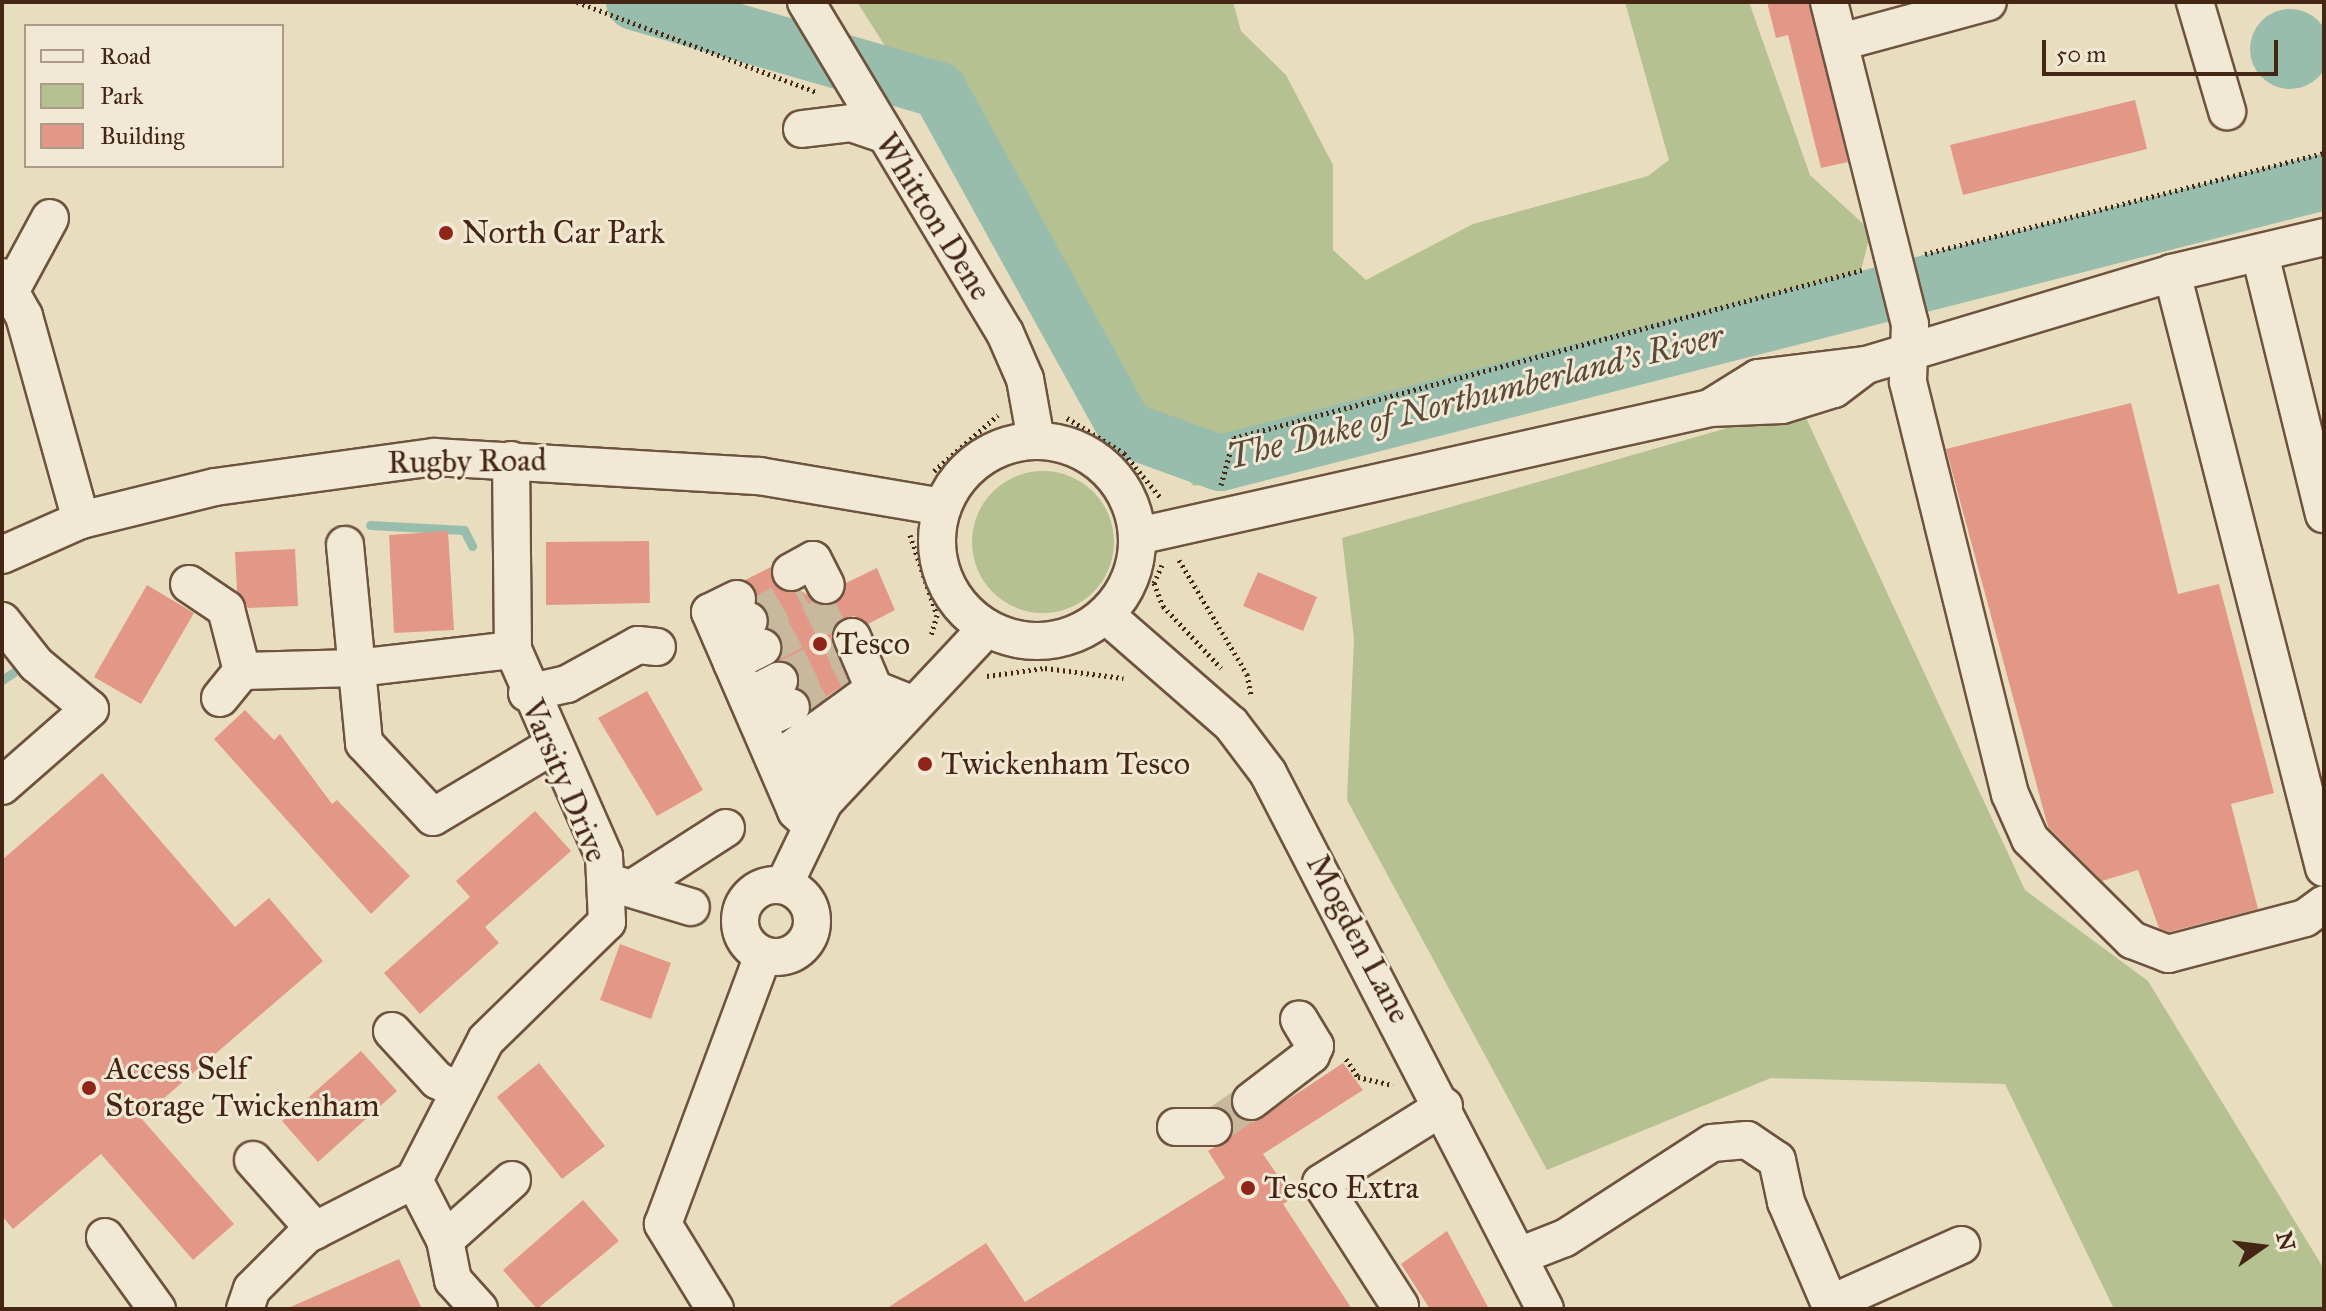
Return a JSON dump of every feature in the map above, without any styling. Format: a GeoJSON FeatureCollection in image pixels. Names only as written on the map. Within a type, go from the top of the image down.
{"type":"FeatureCollection","features":[{"type":"Feature","properties":{"kind":"street","name":"Whitton Dene"},"geometry":{"type":"LineString","coordinates":[[806,2],[1005,333],[1025,379],[1036,440]]}},
{"type":"Feature","properties":{"kind":"street"},"geometry":{"type":"LineString","coordinates":[[1829,2],[1912,337],[1908,382],[2010,794],[2030,839],[2132,940],[2168,954],[2305,918],[2324,904]]}},
{"type":"Feature","properties":{"kind":"street"},"geometry":{"type":"LineString","coordinates":[[1841,42],[1988,2]]}},
{"type":"Feature","properties":{"kind":"street"},"geometry":{"type":"LineString","coordinates":[[2195,2],[2227,111]]}},
{"type":"Feature","properties":{"kind":"street"},"geometry":{"type":"LineString","coordinates":[[802,129],[876,123]]}},
{"type":"Feature","properties":{"kind":"street"},"geometry":{"type":"LineString","coordinates":[[50,218],[6,284],[24,316],[81,520]]}},
{"type":"Feature","properties":{"kind":"street"},"geometry":{"type":"LineString","coordinates":[[1138,536],[1710,408],[1782,405],[1834,389],[1912,337],[2324,237]]}},
{"type":"Feature","properties":{"kind":"street"},"geometry":{"type":"LineString","coordinates":[[2260,254],[2324,514]]}},
{"type":"Feature","properties":{"kind":"street"},"geometry":{"type":"LineString","coordinates":[[2172,273],[2324,868]]}},
{"type":"Feature","properties":{"kind":"street"},"geometry":{"type":"LineString","coordinates":[[1036,440],[1078,451],[1113,476],[1138,536],[1124,591],[1107,616],[1047,641],[987,628],[960,606],[943,576],[937,541],[942,507],[979,459],[1036,440]]}},
{"type":"Feature","properties":{"kind":"street","name":"Rugby Road"},"geometry":{"type":"LineString","coordinates":[[2,555],[81,520],[215,487],[351,465],[511,460],[759,476],[942,507]]}},
{"type":"Feature","properties":{"kind":"street","name":"Varsity Drive"},"geometry":{"type":"LineString","coordinates":[[414,1180],[486,1040],[607,922],[620,885],[527,693],[513,650],[511,460]]}},
{"type":"Feature","properties":{"kind":"street"},"geometry":{"type":"LineString","coordinates":[[345,545],[364,743],[433,817],[552,746]]}},
{"type":"Feature","properties":{"kind":"street"},"geometry":{"type":"LineString","coordinates":[[189,584],[226,609],[243,680],[513,650]]}},
{"type":"Feature","properties":{"kind":"street","name":"Mogden Lane"},"geometry":{"type":"LineString","coordinates":[[1107,616],[1231,724],[1268,773],[1430,1115],[1519,1256],[1545,1309]]}},
{"type":"Feature","properties":{"kind":"street"},"geometry":{"type":"LineString","coordinates":[[2,621],[36,664],[90,709],[2,786]]}},
{"type":"Feature","properties":{"kind":"street"},"geometry":{"type":"LineString","coordinates":[[775,761],[867,671],[987,628]]}},
{"type":"Feature","properties":{"kind":"street"},"geometry":{"type":"LineString","coordinates":[[740,633],[752,710],[790,795],[810,824]]}},
{"type":"Feature","properties":{"kind":"street"},"geometry":{"type":"LineString","coordinates":[[527,693],[567,684],[638,645],[657,647]]}},
{"type":"Feature","properties":{"kind":"street"},"geometry":{"type":"LineString","coordinates":[[790,795],[867,671]]}},
{"type":"Feature","properties":{"kind":"street"},"geometry":{"type":"LineString","coordinates":[[784,885],[867,671]]}},
{"type":"Feature","properties":{"kind":"street"},"geometry":{"type":"LineString","coordinates":[[752,710],[785,694]]}},
{"type":"Feature","properties":{"kind":"street"},"geometry":{"type":"LineString","coordinates":[[620,885],[726,828]]}},
{"type":"Feature","properties":{"kind":"street"},"geometry":{"type":"LineString","coordinates":[[620,885],[691,907]]}},
{"type":"Feature","properties":{"kind":"street"},"geometry":{"type":"LineString","coordinates":[[784,885],[800,893],[812,929],[805,944],[784,957],[763,955],[741,933],[741,913],[764,886],[784,885]]}},
{"type":"Feature","properties":{"kind":"street"},"geometry":{"type":"LineString","coordinates":[[715,1309],[663,1224],[763,955]]}},
{"type":"Feature","properties":{"kind":"street"},"geometry":{"type":"LineString","coordinates":[[392,1031],[437,1080],[459,1091]]}},
{"type":"Feature","properties":{"kind":"street"},"geometry":{"type":"LineString","coordinates":[[1251,1101],[1307,1033]]}},
{"type":"Feature","properties":{"kind":"street"},"geometry":{"type":"LineString","coordinates":[[1400,1306],[1321,1183],[1430,1115]]}},
{"type":"Feature","properties":{"kind":"street"},"geometry":{"type":"LineString","coordinates":[[1176,1127],[1213,1127]]}},
{"type":"Feature","properties":{"kind":"street"},"geometry":{"type":"LineString","coordinates":[[1519,1256],[1565,1238],[1712,1143],[1747,1140],[1777,1160],[1786,1202],[1831,1306],[1961,1245]]}},
{"type":"Feature","properties":{"kind":"street"},"geometry":{"type":"LineString","coordinates":[[253,1160],[315,1230]]}},
{"type":"Feature","properties":{"kind":"street"},"geometry":{"type":"LineString","coordinates":[[245,1309],[252,1289],[315,1230],[414,1180],[439,1232],[453,1280],[479,1309]]}},
{"type":"Feature","properties":{"kind":"street"},"geometry":{"type":"LineString","coordinates":[[439,1232],[512,1180]]}},
{"type":"Feature","properties":{"kind":"street"},"geometry":{"type":"LineString","coordinates":[[105,1237],[157,1309]]}},
{"type":"Feature","properties":{"kind":"path"},"geometry":{"type":"LineString","coordinates":[[577,2],[876,123]]}},
{"type":"Feature","properties":{"kind":"path"},"geometry":{"type":"LineString","coordinates":[[1220,486],[1234,438],[2324,153]]}},
{"type":"Feature","properties":{"kind":"path"},"geometry":{"type":"LineString","coordinates":[[921,476],[999,414]]}},
{"type":"Feature","properties":{"kind":"path"},"geometry":{"type":"LineString","coordinates":[[908,530],[937,615],[929,647]]}},
{"type":"Feature","properties":{"kind":"path"},"geometry":{"type":"LineString","coordinates":[[1228,676],[1163,606],[1154,583],[1174,553],[1247,674],[1249,690],[1238,687]]}},
{"type":"Feature","properties":{"kind":"path"},"geometry":{"type":"LineString","coordinates":[[982,676],[1045,668],[1125,678]]}},
{"type":"Feature","properties":{"kind":"path"},"geometry":{"type":"LineString","coordinates":[[1307,1033],[1340,1050],[1358,1077],[1394,1085],[1430,1115]]}},
{"type":"Feature","properties":{"kind":"green space"},"geometry":{"type":"Polygon","coordinates":[[[857,2],[1233,2],[1241,31],[1286,75],[1333,165],[1333,250],[1366,280],[1473,224],[1648,176],[1669,160],[1625,2],[1749,2],[1810,175],[1871,231],[1857,286],[1300,426],[1262,474],[1194,486],[1082,379],[973,184],[857,2]]]}},
{"type":"Feature","properties":{"kind":"green space"},"geometry":{"type":"Polygon","coordinates":[[[1801,407],[2025,890],[2148,981],[2324,1269],[2324,1309],[2114,1309],[2005,1084],[1771,1078],[1547,1170],[1347,800],[1354,639],[1342,538],[1801,407]]]}},
{"type":"Feature","properties":{"kind":"green space"},"geometry":{"type":"Polygon","coordinates":[[[1043,471],[1070,477],[1093,492],[1108,515],[1114,542],[1108,569],[1093,592],[1070,607],[1043,613],[1016,607],[993,592],[978,569],[972,542],[978,515],[993,492],[1016,477],[1043,471]]]}},
{"type":"Feature","properties":{"kind":"shaded area"},"geometry":{"type":"Polygon","coordinates":[[[2282,10],[2298,10],[2312,16],[2327,34],[2327,64],[2312,82],[2298,88],[2282,88],[2268,82],[2257,71],[2251,57],[2251,41],[2257,27],[2268,16],[2282,10]]]}},
{"type":"Feature","properties":{"kind":"building"},"geometry":{"type":"Polygon","coordinates":[[[1767,2],[1809,2],[1848,162],[1821,168],[1788,35],[1776,38],[1767,2]]]}},
{"type":"Feature","properties":{"kind":"building"},"geometry":{"type":"Polygon","coordinates":[[[2135,100],[2147,149],[1963,195],[1950,145],[2135,100]]]}},
{"type":"Feature","properties":{"kind":"building"},"geometry":{"type":"Polygon","coordinates":[[[2131,403],[2178,594],[2219,584],[2274,793],[2231,804],[2258,909],[2169,932],[2159,928],[2138,870],[2102,881],[2048,827],[1946,449],[2131,403]]]}},
{"type":"Feature","properties":{"kind":"building"},"geometry":{"type":"Polygon","coordinates":[[[448,531],[454,630],[394,633],[389,535],[448,531]]]}},
{"type":"Feature","properties":{"kind":"building"},"geometry":{"type":"Polygon","coordinates":[[[649,541],[650,603],[546,605],[546,542],[649,541]]]}},
{"type":"Feature","properties":{"kind":"building"},"geometry":{"type":"Polygon","coordinates":[[[295,549],[298,606],[248,608],[237,591],[235,552],[295,549]]]}},
{"type":"Feature","properties":{"kind":"building"},"geometry":{"type":"Polygon","coordinates":[[[771,567],[779,589],[801,591],[826,606],[843,597],[846,583],[877,568],[895,610],[868,624],[854,616],[836,624],[832,644],[848,682],[812,707],[797,671],[779,660],[781,639],[745,580],[771,567]]]}},
{"type":"Feature","properties":{"kind":"building"},"geometry":{"type":"Polygon","coordinates":[[[1258,572],[1317,597],[1303,631],[1243,606],[1258,572]]]}},
{"type":"Feature","properties":{"kind":"building"},"geometry":{"type":"Polygon","coordinates":[[[147,585],[194,613],[141,704],[94,677],[147,585]]]}},
{"type":"Feature","properties":{"kind":"building"},"geometry":{"type":"Polygon","coordinates":[[[647,691],[703,790],[657,816],[598,718],[647,691]]]}},
{"type":"Feature","properties":{"kind":"building"},"geometry":{"type":"Polygon","coordinates":[[[245,710],[274,740],[280,734],[332,804],[337,800],[410,876],[371,914],[214,739],[245,710]]]}},
{"type":"Feature","properties":{"kind":"building","name":"Access Self Storage Twickenham"},"geometry":{"type":"Polygon","coordinates":[[[102,773],[235,927],[269,898],[323,961],[141,1118],[234,1224],[193,1260],[101,1154],[13,1229],[2,1216],[2,860],[102,773]]]}},
{"type":"Feature","properties":{"kind":"building"},"geometry":{"type":"Polygon","coordinates":[[[535,811],[571,851],[485,927],[499,943],[420,1014],[384,973],[470,897],[456,881],[535,811]]]}},
{"type":"Feature","properties":{"kind":"building"},"geometry":{"type":"Polygon","coordinates":[[[620,944],[671,963],[651,1019],[600,1000],[620,944]]]}},
{"type":"Feature","properties":{"kind":"building"},"geometry":{"type":"Polygon","coordinates":[[[361,1051],[397,1091],[318,1162],[282,1121],[361,1051]]]}},
{"type":"Feature","properties":{"kind":"building"},"geometry":{"type":"Polygon","coordinates":[[[539,1063],[605,1146],[562,1179],[497,1097],[539,1063]]]}},
{"type":"Feature","properties":{"kind":"building","name":"Tesco Extra"},"geometry":{"type":"Polygon","coordinates":[[[1343,1063],[1363,1090],[1263,1154],[1293,1198],[1283,1204],[1352,1309],[886,1309],[986,1243],[1025,1302],[1225,1178],[1208,1151],[1231,1137],[1231,1117],[1223,1108],[1230,1103],[1235,1114],[1254,1122],[1343,1063]]]}},
{"type":"Feature","properties":{"kind":"building"},"geometry":{"type":"Polygon","coordinates":[[[583,1200],[619,1241],[537,1309],[503,1270],[583,1200]]]}},
{"type":"Feature","properties":{"kind":"building","name":"Tesco Extra"},"geometry":{"type":"Polygon","coordinates":[[[1447,1231],[1489,1309],[1430,1309],[1401,1264],[1447,1231]]]}},
{"type":"Feature","properties":{"kind":"building"},"geometry":{"type":"Polygon","coordinates":[[[399,1259],[422,1309],[286,1309],[399,1259]]]}},
{"type":"Feature","properties":{"kind":"waterway","name":"The Duke of Northumberland's River"},"geometry":{"type":"LineString","coordinates":[[634,2],[939,90],[1126,429],[1220,463],[2324,182]]}},
{"type":"Feature","properties":{"kind":"waterway"},"geometry":{"type":"LineString","coordinates":[[370,525],[464,530],[472,546]]}},
{"type":"Feature","properties":{"kind":"waterway"},"geometry":{"type":"LineString","coordinates":[[2,680],[14,672]]}},
{"type":"Feature","properties":{"kind":"tunnel"},"geometry":{"type":"LineString","coordinates":[[749,621],[801,591]]}},
{"type":"Feature","properties":{"kind":"tunnel"},"geometry":{"type":"LineString","coordinates":[[762,648],[839,609]]}},
{"type":"Feature","properties":{"kind":"tunnel"},"geometry":{"type":"LineString","coordinates":[[779,681],[837,654]]}},
{"type":"Feature","properties":{"kind":"tunnel"},"geometry":{"type":"LineString","coordinates":[[791,707],[850,677]]}},
{"type":"Feature","properties":{"kind":"tunnel"},"geometry":{"type":"LineString","coordinates":[[1213,1127],[1251,1101]]}},
{"type":"Feature","properties":{"kind":"place","name":"North Car Park"},"geometry":{"type":"Point","coordinates":[446,233]}},
{"type":"Feature","properties":{"kind":"place","name":"Tesco"},"geometry":{"type":"Point","coordinates":[820,644]}},
{"type":"Feature","properties":{"kind":"place","name":"Twickenham Tesco"},"geometry":{"type":"Point","coordinates":[925,764]}},
{"type":"Feature","properties":{"kind":"place","name":"Access Self Storage Twickenham"},"geometry":{"type":"Point","coordinates":[89,1088]}},
{"type":"Feature","properties":{"kind":"place","name":"Tesco Extra"},"geometry":{"type":"Point","coordinates":[1248,1188]}}]}
